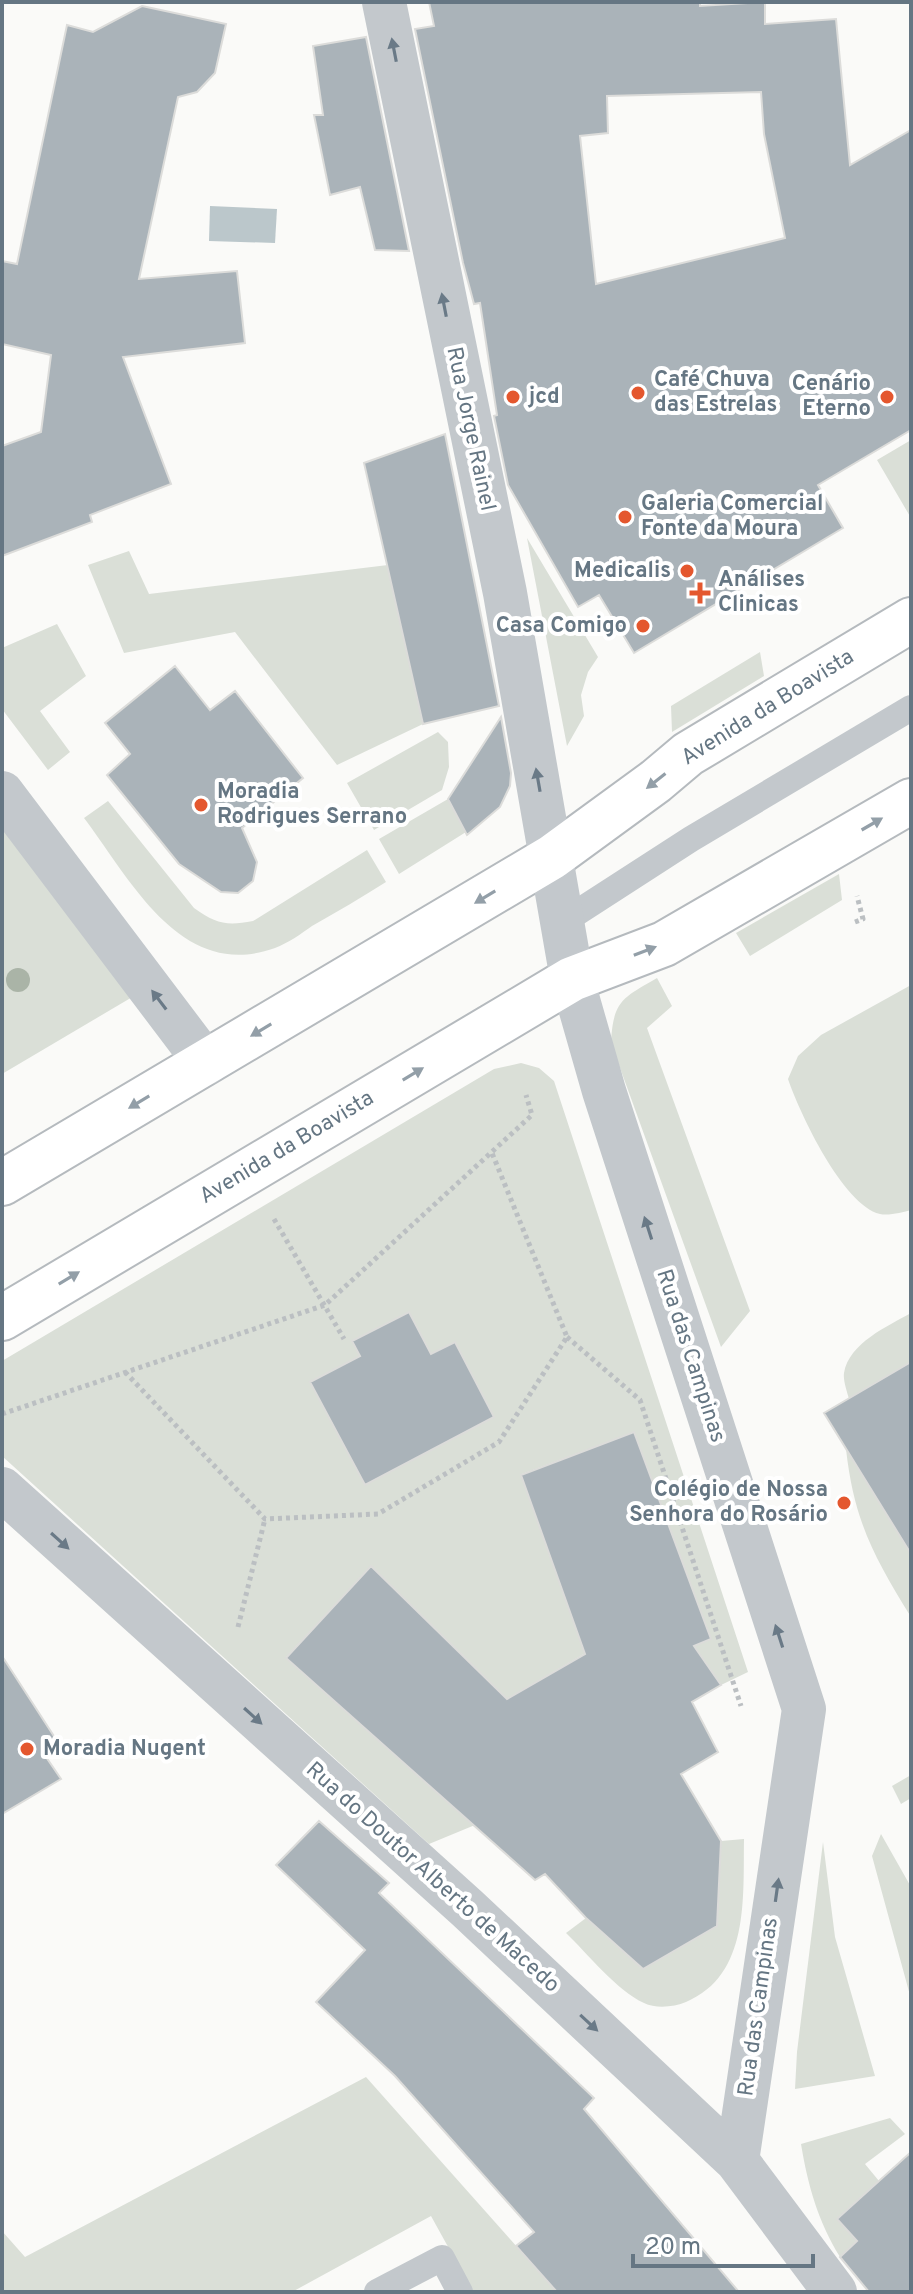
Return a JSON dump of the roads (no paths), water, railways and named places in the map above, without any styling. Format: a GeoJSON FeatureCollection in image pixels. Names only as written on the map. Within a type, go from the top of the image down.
{"type":"FeatureCollection","features":[{"type":"Feature","properties":{"kind":"main road","name":"Avenida da Boavista"},"geometry":{"type":"LineString","coordinates":[[2,1183],[552,857],[688,754],[911,620]]}},
{"type":"Feature","properties":{"kind":"main road","name":"Avenida da Boavista"},"geometry":{"type":"LineString","coordinates":[[2,1318],[572,979],[664,944],[911,801]]}},
{"type":"Feature","properties":{"kind":"street","name":"Rua Jorge Rainel"},"geometry":{"type":"LineString","coordinates":[[384,2],[505,593],[552,857]]}},
{"type":"Feature","properties":{"kind":"street"},"geometry":{"type":"LineString","coordinates":[[2,793],[206,1063]]}},
{"type":"Feature","properties":{"kind":"street"},"geometry":{"type":"LineString","coordinates":[[552,857],[572,979]]}},
{"type":"Feature","properties":{"kind":"street","name":"Rua das Campinas"},"geometry":{"type":"LineString","coordinates":[[572,979],[604,1091],[804,1709],[737,2161]]}},
{"type":"Feature","properties":{"kind":"street","name":"Rua do Doutor Alberto de Macedo"},"geometry":{"type":"LineString","coordinates":[[2,1489],[467,1908],[737,2161],[835,2292]]}},
{"type":"Feature","properties":{"kind":"lane"},"geometry":{"type":"LineString","coordinates":[[561,923],[691,839],[911,708]]}},
{"type":"Feature","properties":{"kind":"lane"},"geometry":{"type":"LineString","coordinates":[[377,2292],[442,2258],[460,2292]]}},
{"type":"Feature","properties":{"kind":"place","name":"Café Chuva das Estrelas"},"geometry":{"type":"Point","coordinates":[638,393]}},
{"type":"Feature","properties":{"kind":"place","name":"jcd"},"geometry":{"type":"Point","coordinates":[513,397]}},
{"type":"Feature","properties":{"kind":"place","name":"Cenário Eterno"},"geometry":{"type":"Point","coordinates":[887,397]}},
{"type":"Feature","properties":{"kind":"place","name":"Galeria Comercial Fonte da Moura"},"geometry":{"type":"Point","coordinates":[625,517]}},
{"type":"Feature","properties":{"kind":"place","name":"Medicalis"},"geometry":{"type":"Point","coordinates":[687,571]}},
{"type":"Feature","properties":{"kind":"place","name":"Análises Clinicas"},"geometry":{"type":"Point","coordinates":[700,593]}},
{"type":"Feature","properties":{"kind":"place","name":"Casa Comigo"},"geometry":{"type":"Point","coordinates":[643,626]}},
{"type":"Feature","properties":{"kind":"place","name":"Moradia Rodrigues Serrano"},"geometry":{"type":"Point","coordinates":[201,805]}},
{"type":"Feature","properties":{"kind":"place","name":"Colégio de Nossa Senhora do Rosário"},"geometry":{"type":"Point","coordinates":[844,1503]}},
{"type":"Feature","properties":{"kind":"place","name":"Moradia Nugent"},"geometry":{"type":"Point","coordinates":[27,1749]}}]}
